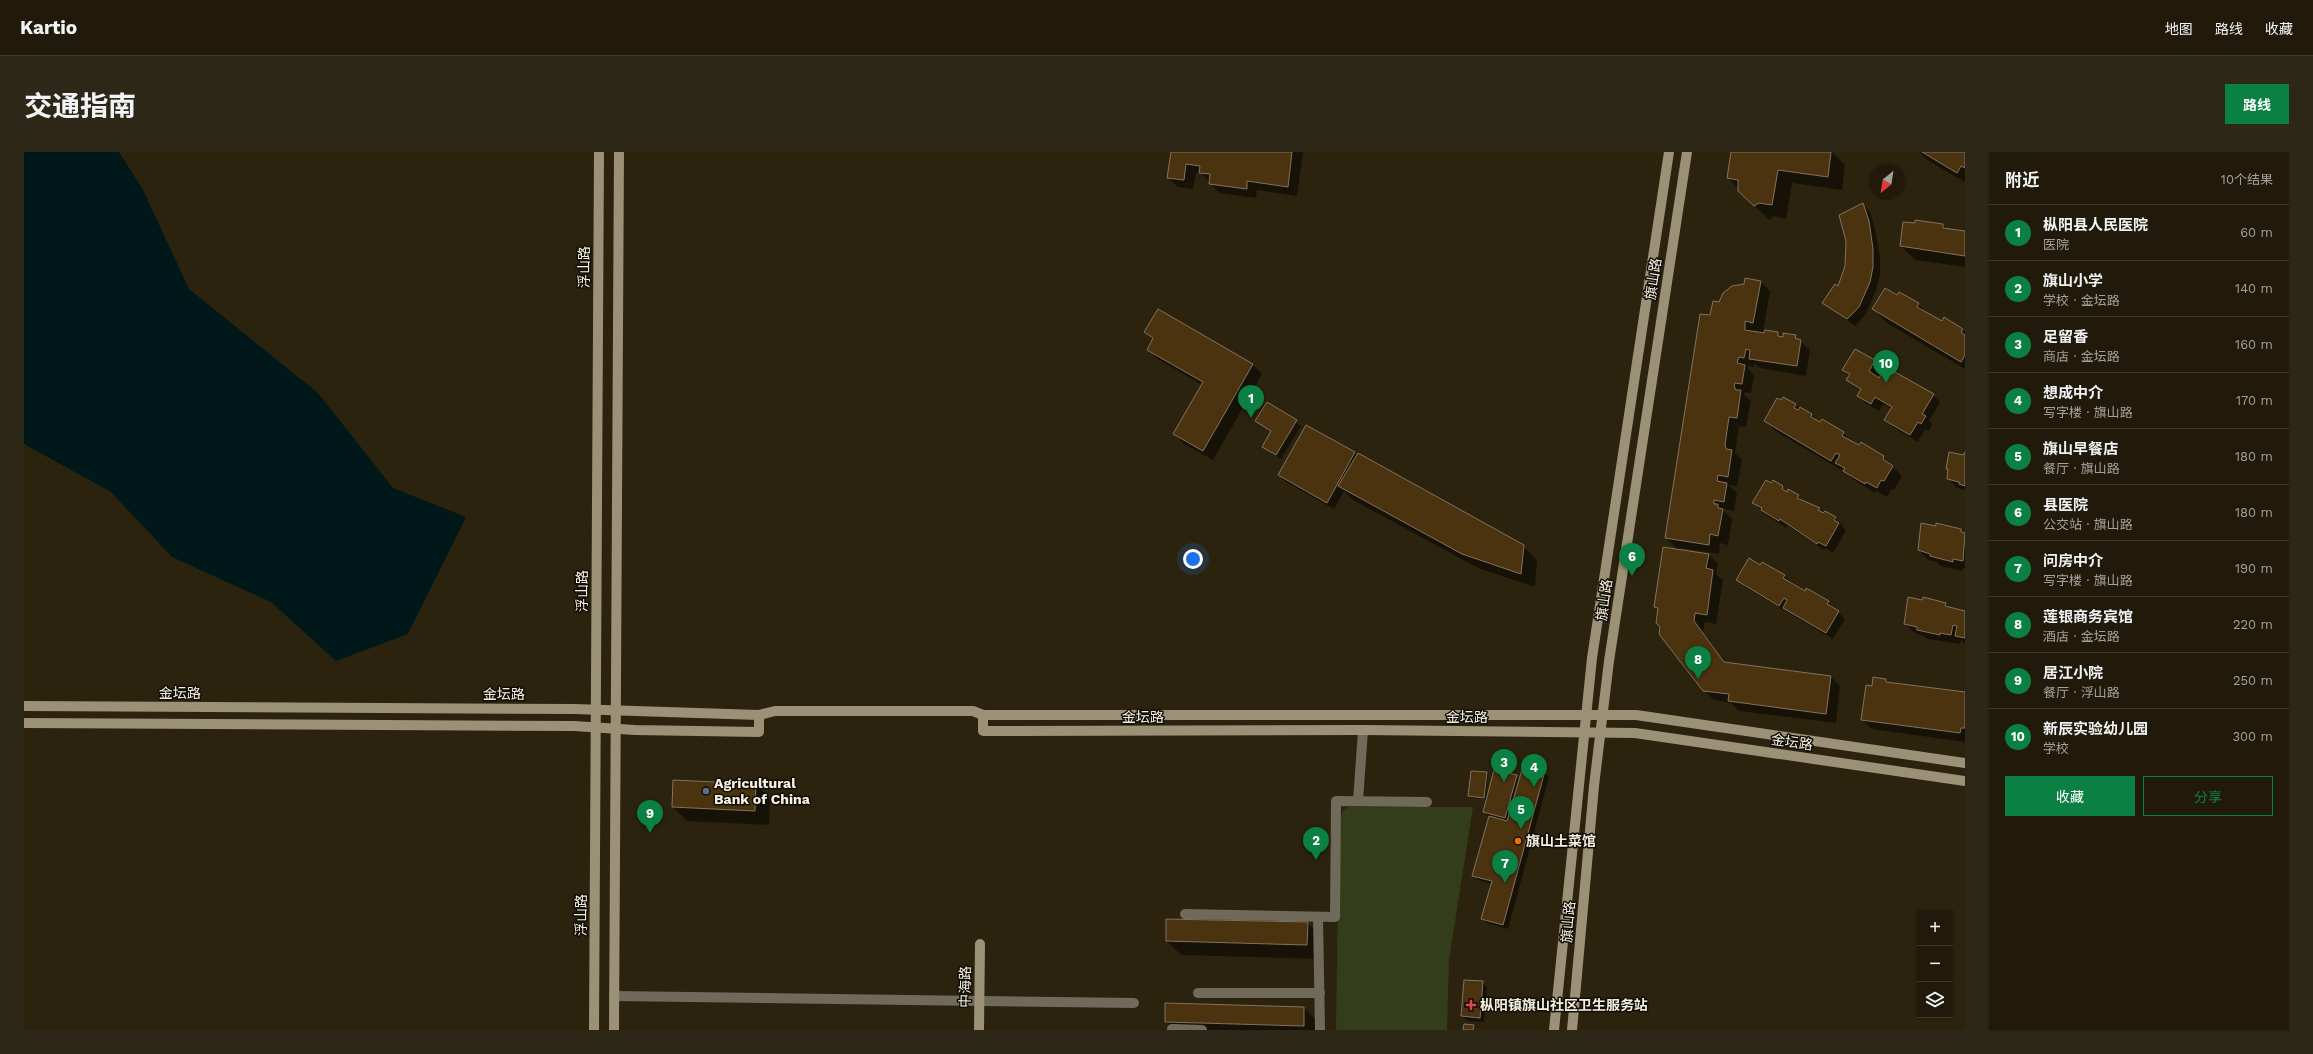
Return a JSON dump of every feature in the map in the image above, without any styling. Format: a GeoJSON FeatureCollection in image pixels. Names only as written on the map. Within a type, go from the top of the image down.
{"type":"FeatureCollection","features":[{"type":"Feature","properties":{"kind":"main road","name":"浮山路"},"geometry":{"type":"LineString","coordinates":[[594,1030],[599,152]]}},
{"type":"Feature","properties":{"kind":"main road"},"geometry":{"type":"LineString","coordinates":[[614,1030],[619,152]]}},
{"type":"Feature","properties":{"kind":"main road","name":"旗山路"},"geometry":{"type":"LineString","coordinates":[[1554,1030],[1592,658],[1669,152]]}},
{"type":"Feature","properties":{"kind":"main road","name":"旗山路"},"geometry":{"type":"LineString","coordinates":[[1572,1030],[1602,714],[1622,573],[1687,152]]}},
{"type":"Feature","properties":{"kind":"main road","name":"金坛路"},"geometry":{"type":"LineString","coordinates":[[24,706],[596,710],[759,715],[775,711],[973,711],[983,715],[1602,714],[1636,715],[1965,763]]}},
{"type":"Feature","properties":{"kind":"main road"},"geometry":{"type":"LineString","coordinates":[[24,723],[615,728],[759,732],[759,715]]}},
{"type":"Feature","properties":{"kind":"main road","name":"金坛路"},"geometry":{"type":"LineString","coordinates":[[983,715],[983,731],[1363,730],[1635,733],[1965,782]]}},
{"type":"Feature","properties":{"kind":"main road","name":"中海路"},"geometry":{"type":"LineString","coordinates":[[979,1030],[980,944]]}},
{"type":"Feature","properties":{"kind":"street"},"geometry":{"type":"LineString","coordinates":[[1358,801],[1363,730]]}},
{"type":"Feature","properties":{"kind":"street"},"geometry":{"type":"LineString","coordinates":[[1186,914],[1335,917],[1336,801],[1427,802]]}},
{"type":"Feature","properties":{"kind":"street"},"geometry":{"type":"LineString","coordinates":[[1318,917],[1320,1030]]}},
{"type":"Feature","properties":{"kind":"street"},"geometry":{"type":"LineString","coordinates":[[1198,993],[1320,993]]}},
{"type":"Feature","properties":{"kind":"street"},"geometry":{"type":"LineString","coordinates":[[614,996],[1134,1003]]}},
{"type":"Feature","properties":{"kind":"street"},"geometry":{"type":"LineString","coordinates":[[1172,1029],[1202,1030]]}},
{"type":"Feature","properties":{"kind":"green space"},"geometry":{"type":"Polygon","coordinates":[[[1349,807],[1473,807],[1449,960],[1447,1030],[1336,1030],[1339,823],[1343,810],[1349,807]]]}},
{"type":"Feature","properties":{"kind":"water"},"geometry":{"type":"Polygon","coordinates":[[[24,152],[119,152],[143,190],[189,289],[318,393],[393,488],[466,517],[408,634],[336,661],[271,602],[172,557],[111,492],[24,444],[24,152]]]}},
{"type":"Feature","properties":{"kind":"building"},"geometry":{"type":"Polygon","coordinates":[[[1171,152],[1292,152],[1288,187],[1247,181],[1247,189],[1209,184],[1210,174],[1199,173],[1200,166],[1186,164],[1184,180],[1167,178],[1171,152]]]}},
{"type":"Feature","properties":{"kind":"building"},"geometry":{"type":"Polygon","coordinates":[[[1731,152],[1831,152],[1828,177],[1778,170],[1772,205],[1759,203],[1754,206],[1738,191],[1738,180],[1727,178],[1731,152]]]}},
{"type":"Feature","properties":{"kind":"building"},"geometry":{"type":"Polygon","coordinates":[[[1922,152],[1965,152],[1965,168],[1961,166],[1957,173],[1922,152]]]}},
{"type":"Feature","properties":{"kind":"building"},"geometry":{"type":"Polygon","coordinates":[[[1863,203],[1869,221],[1873,249],[1873,267],[1870,282],[1859,307],[1847,319],[1822,303],[1835,284],[1838,286],[1845,266],[1846,241],[1839,215],[1863,203]]]}},
{"type":"Feature","properties":{"kind":"building"},"geometry":{"type":"Polygon","coordinates":[[[1915,220],[1943,224],[1943,228],[1965,231],[1965,256],[1900,246],[1903,222],[1915,223],[1915,220]]]}},
{"type":"Feature","properties":{"kind":"building"},"geometry":{"type":"Polygon","coordinates":[[[1745,278],[1761,281],[1753,323],[1745,321],[1745,330],[1764,333],[1765,330],[1778,332],[1778,336],[1783,337],[1783,333],[1796,335],[1795,338],[1801,340],[1797,366],[1749,359],[1750,350],[1746,349],[1744,358],[1739,357],[1737,363],[1745,365],[1742,384],[1735,383],[1734,386],[1736,390],[1741,390],[1737,418],[1729,417],[1725,445],[1726,449],[1732,450],[1728,477],[1718,475],[1717,481],[1727,483],[1724,502],[1714,500],[1714,504],[1718,504],[1718,508],[1723,509],[1718,536],[1710,534],[1709,545],[1665,538],[1700,314],[1710,315],[1713,301],[1719,302],[1723,293],[1732,286],[1744,284],[1745,278]]]}},
{"type":"Feature","properties":{"kind":"building"},"geometry":{"type":"Polygon","coordinates":[[[1885,288],[1897,295],[1899,292],[1919,303],[1917,307],[1942,321],[1944,317],[1963,329],[1961,332],[1965,335],[1965,355],[1961,362],[1872,309],[1885,288]]]}},
{"type":"Feature","properties":{"kind":"building"},"geometry":{"type":"Polygon","coordinates":[[[1158,309],[1253,364],[1203,451],[1173,434],[1203,382],[1147,350],[1153,338],[1144,332],[1158,309]]]}},
{"type":"Feature","properties":{"kind":"building"},"geometry":{"type":"Polygon","coordinates":[[[1855,349],[1875,360],[1869,371],[1879,378],[1886,367],[1934,394],[1922,414],[1926,416],[1921,424],[1918,422],[1910,435],[1884,420],[1892,407],[1875,397],[1871,404],[1857,396],[1861,389],[1846,380],[1850,374],[1842,370],[1855,349]]]}},
{"type":"Feature","properties":{"kind":"building"},"geometry":{"type":"Polygon","coordinates":[[[1783,397],[1796,404],[1794,408],[1798,410],[1800,407],[1812,414],[1811,417],[1820,422],[1822,419],[1844,432],[1842,436],[1859,445],[1861,442],[1884,456],[1883,459],[1893,466],[1884,481],[1881,480],[1877,488],[1866,482],[1865,484],[1843,471],[1845,468],[1835,463],[1840,455],[1836,453],[1831,461],[1764,421],[1777,398],[1781,400],[1783,397]]]}},
{"type":"Feature","properties":{"kind":"building"},"geometry":{"type":"Polygon","coordinates":[[[1267,402],[1297,420],[1276,455],[1262,447],[1271,431],[1255,421],[1267,402]]]}},
{"type":"Feature","properties":{"kind":"building"},"geometry":{"type":"Polygon","coordinates":[[[1306,425],[1355,452],[1327,503],[1278,475],[1306,425]]]}},
{"type":"Feature","properties":{"kind":"building"},"geometry":{"type":"Polygon","coordinates":[[[1949,452],[1963,455],[1965,452],[1965,486],[1959,484],[1959,482],[1947,479],[1948,469],[1946,469],[1949,452]]]}},
{"type":"Feature","properties":{"kind":"building"},"geometry":{"type":"Polygon","coordinates":[[[1358,453],[1524,545],[1521,574],[1462,554],[1338,486],[1358,453]]]}},
{"type":"Feature","properties":{"kind":"building"},"geometry":{"type":"Polygon","coordinates":[[[1766,480],[1771,483],[1773,480],[1783,486],[1782,489],[1787,492],[1788,489],[1799,495],[1797,498],[1820,508],[1818,510],[1823,513],[1825,511],[1836,517],[1834,520],[1839,523],[1826,546],[1818,542],[1817,544],[1780,519],[1779,521],[1761,510],[1762,508],[1752,503],[1766,480]]]}},
{"type":"Feature","properties":{"kind":"building"},"geometry":{"type":"Polygon","coordinates":[[[1921,523],[1936,526],[1936,523],[1961,529],[1961,532],[1965,533],[1963,561],[1953,559],[1953,562],[1930,556],[1930,554],[1918,550],[1921,523]]]}},
{"type":"Feature","properties":{"kind":"building"},"geometry":{"type":"Polygon","coordinates":[[[1663,547],[1709,554],[1706,568],[1713,570],[1707,615],[1695,613],[1694,621],[1724,662],[1831,676],[1826,714],[1728,701],[1729,694],[1703,691],[1659,634],[1660,627],[1656,623],[1658,608],[1654,607],[1663,547]]]}},
{"type":"Feature","properties":{"kind":"building"},"geometry":{"type":"Polygon","coordinates":[[[1749,558],[1760,565],[1762,562],[1785,575],[1783,578],[1805,591],[1806,588],[1829,601],[1827,604],[1839,611],[1826,633],[1783,608],[1787,600],[1784,598],[1779,606],[1736,580],[1749,558]]]}},
{"type":"Feature","properties":{"kind":"building"},"geometry":{"type":"Polygon","coordinates":[[[1908,597],[1922,600],[1923,597],[1946,603],[1945,606],[1965,611],[1965,638],[1955,636],[1957,626],[1953,625],[1951,635],[1940,633],[1940,635],[1917,630],[1917,627],[1904,624],[1908,597]]]}},
{"type":"Feature","properties":{"kind":"building"},"geometry":{"type":"Polygon","coordinates":[[[1873,677],[1886,679],[1886,682],[1965,692],[1965,728],[1961,728],[1960,733],[1861,720],[1866,685],[1872,686],[1873,677]]]}},
{"type":"Feature","properties":{"kind":"building"},"geometry":{"type":"Polygon","coordinates":[[[1523,766],[1545,771],[1503,925],[1481,919],[1492,881],[1472,876],[1489,816],[1507,821],[1523,766]]]}},
{"type":"Feature","properties":{"kind":"building"},"geometry":{"type":"Polygon","coordinates":[[[1494,770],[1517,775],[1505,818],[1483,812],[1494,770]]]}},
{"type":"Feature","properties":{"kind":"building"},"geometry":{"type":"Polygon","coordinates":[[[1471,771],[1487,772],[1484,798],[1468,796],[1471,771]]]}},
{"type":"Feature","properties":{"kind":"building"},"geometry":{"type":"Polygon","coordinates":[[[673,780],[756,784],[755,811],[672,807],[673,780]]]}},
{"type":"Feature","properties":{"kind":"building"},"geometry":{"type":"Polygon","coordinates":[[[1166,919],[1308,922],[1307,945],[1166,941],[1166,919]]]}},
{"type":"Feature","properties":{"kind":"building"},"geometry":{"type":"Polygon","coordinates":[[[1464,980],[1483,981],[1480,1018],[1461,1016],[1464,980]]]}},
{"type":"Feature","properties":{"kind":"building"},"geometry":{"type":"Polygon","coordinates":[[[1165,1003],[1304,1007],[1304,1026],[1165,1022],[1165,1003]]]}},
{"type":"Feature","properties":{"kind":"building"},"geometry":{"type":"Polygon","coordinates":[[[1464,1024],[1474,1025],[1473,1030],[1463,1030],[1464,1024]]]}},
{"type":"Feature","properties":{"kind":"place","name":"新辰实验幼儿园"},"geometry":{"type":"Point","coordinates":[1886,383]}},
{"type":"Feature","properties":{"kind":"place","name":"枞阳县人民医院"},"geometry":{"type":"Point","coordinates":[1251,418]}},
{"type":"Feature","properties":{"kind":"place","name":"县医院"},"geometry":{"type":"Point","coordinates":[1632,576]}},
{"type":"Feature","properties":{"kind":"place","name":"莲银商务宾馆"},"geometry":{"type":"Point","coordinates":[1698,679]}},
{"type":"Feature","properties":{"kind":"place","name":"足留香"},"geometry":{"type":"Point","coordinates":[1504,782]}},
{"type":"Feature","properties":{"kind":"place","name":"想成中介"},"geometry":{"type":"Point","coordinates":[1534,787]}},
{"type":"Feature","properties":{"kind":"place","name":"Agricultural Bank of China"},"geometry":{"type":"Point","coordinates":[706,791]}},
{"type":"Feature","properties":{"kind":"place","name":"旗山早餐店"},"geometry":{"type":"Point","coordinates":[1521,829]}},
{"type":"Feature","properties":{"kind":"place","name":"居江小院"},"geometry":{"type":"Point","coordinates":[650,833]}},
{"type":"Feature","properties":{"kind":"place","name":"旗山土菜馆"},"geometry":{"type":"Point","coordinates":[1518,841]}},
{"type":"Feature","properties":{"kind":"place","name":"旗山小学"},"geometry":{"type":"Point","coordinates":[1316,860]}},
{"type":"Feature","properties":{"kind":"place","name":"问房中介"},"geometry":{"type":"Point","coordinates":[1505,883]}},
{"type":"Feature","properties":{"kind":"place","name":"枞阳镇旗山社区卫生服务站"},"geometry":{"type":"Point","coordinates":[1471,1005]}}]}
